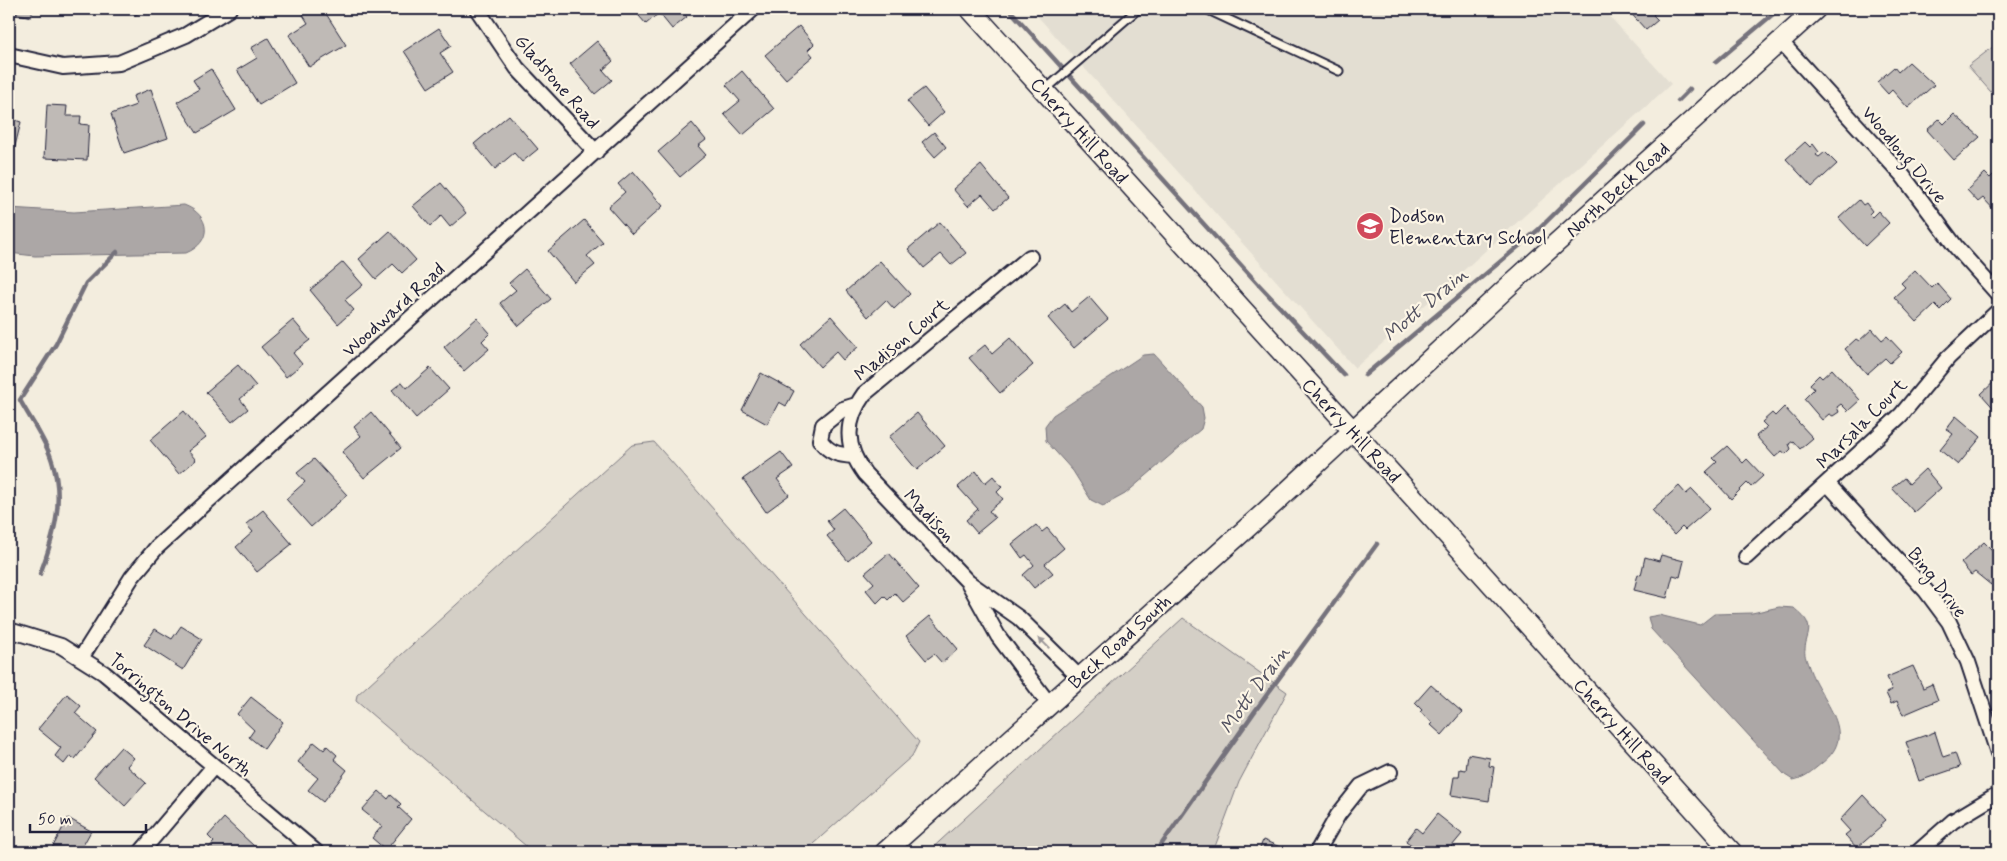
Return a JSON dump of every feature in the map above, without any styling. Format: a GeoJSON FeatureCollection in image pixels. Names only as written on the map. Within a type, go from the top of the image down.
{"type":"FeatureCollection","features":[{"type":"Feature","properties":{"kind":"main road","name":"Cherry Hill Road"},"geometry":{"type":"LineString","coordinates":[[970,9],[1353,430],[1732,852]]}},
{"type":"Feature","properties":{"kind":"main road","name":"North Beck Road"},"geometry":{"type":"LineString","coordinates":[[1353,430],[1816,9]]}},
{"type":"Feature","properties":{"kind":"main road","name":"Beck Road South"},"geometry":{"type":"LineString","coordinates":[[885,852],[1353,430]]}},
{"type":"Feature","properties":{"kind":"street"},"geometry":{"type":"LineString","coordinates":[[9,55],[62,67],[119,63],[186,35],[229,9]]}},
{"type":"Feature","properties":{"kind":"street","name":"Gladstone Road"},"geometry":{"type":"LineString","coordinates":[[477,9],[517,68],[596,152]]}},
{"type":"Feature","properties":{"kind":"street","name":"Woodward Road"},"geometry":{"type":"LineString","coordinates":[[81,658],[132,577],[157,547],[753,9]]}},
{"type":"Feature","properties":{"kind":"street","name":"Woodlong Drive"},"geometry":{"type":"LineString","coordinates":[[1780,40],[1903,176],[1956,246],[1998,294]]}},
{"type":"Feature","properties":{"kind":"street","name":"Madison Court"},"geometry":{"type":"LineString","coordinates":[[865,474],[854,456],[848,433],[856,405],[864,394],[1030,257]]}},
{"type":"Feature","properties":{"kind":"street","name":"Marsala Court"},"geometry":{"type":"LineString","coordinates":[[1746,557],[1900,415],[1948,358],[1998,311]]}},
{"type":"Feature","properties":{"kind":"street"},"geometry":{"type":"LineString","coordinates":[[854,456],[837,455],[826,448],[820,440],[823,425],[843,409],[856,405]]}},
{"type":"Feature","properties":{"kind":"street","name":"Madison"},"geometry":{"type":"LineString","coordinates":[[865,474],[968,582],[1019,618],[1079,677]]}},
{"type":"Feature","properties":{"kind":"street","name":"Bing Drive"},"geometry":{"type":"LineString","coordinates":[[1827,483],[1926,591],[1949,622],[1968,662],[1998,753]]}},
{"type":"Feature","properties":{"kind":"street","name":"Madison"},"geometry":{"type":"LineString","coordinates":[[968,582],[998,636],[1050,704]]}},
{"type":"Feature","properties":{"kind":"street","name":"Torrington Drive North"},"geometry":{"type":"LineString","coordinates":[[9,630],[61,646],[124,688],[316,852]]}},
{"type":"Feature","properties":{"kind":"street"},"geometry":{"type":"LineString","coordinates":[[141,852],[214,766]]}},
{"type":"Feature","properties":{"kind":"street"},"geometry":{"type":"LineString","coordinates":[[1317,852],[1338,815],[1361,786],[1390,772]]}},
{"type":"Feature","properties":{"kind":"street"},"geometry":{"type":"LineString","coordinates":[[1918,852],[1953,821],[1998,794]]}},
{"type":"Feature","properties":{"kind":"lane"},"geometry":{"type":"LineString","coordinates":[[1045,91],[1138,9]]}},
{"type":"Feature","properties":{"kind":"lane"},"geometry":{"type":"LineString","coordinates":[[1206,9],[1340,70]]}},
{"type":"Feature","properties":{"kind":"shaded area","name":"Dodson Elementary School"},"geometry":{"type":"Polygon","coordinates":[[[1031,9],[1603,9],[1671,84],[1355,368],[1031,9]]]}},
{"type":"Feature","properties":{"kind":"shaded area"},"geometry":{"type":"Polygon","coordinates":[[[1998,43],[1998,100],[1968,66],[1998,43]]]}},
{"type":"Feature","properties":{"kind":"shaded area"},"geometry":{"type":"Polygon","coordinates":[[[184,205],[200,215],[205,229],[201,242],[186,253],[35,256],[9,253],[9,208],[74,212],[184,205]]]}},
{"type":"Feature","properties":{"kind":"shaded area"},"geometry":{"type":"Polygon","coordinates":[[[1154,354],[1202,407],[1204,418],[1201,429],[1125,494],[1103,506],[1091,500],[1073,471],[1046,441],[1045,426],[1053,415],[1143,355],[1154,354]]]}},
{"type":"Feature","properties":{"kind":"shaded area"},"geometry":{"type":"Polygon","coordinates":[[[654,442],[919,742],[912,756],[804,852],[533,852],[356,701],[357,695],[632,445],[654,442]]]}},
{"type":"Feature","properties":{"kind":"shaded area"},"geometry":{"type":"Polygon","coordinates":[[[1779,607],[1794,608],[1807,622],[1809,629],[1805,646],[1806,659],[1838,727],[1838,739],[1833,751],[1812,771],[1801,778],[1793,780],[1785,775],[1651,629],[1648,617],[1659,615],[1700,625],[1714,614],[1752,613],[1779,607]]]}},
{"type":"Feature","properties":{"kind":"shaded area"},"geometry":{"type":"Polygon","coordinates":[[[1183,618],[1287,692],[1239,782],[1213,852],[928,852],[1183,618]]]}},
{"type":"Feature","properties":{"kind":"building"},"geometry":{"type":"Polygon","coordinates":[[[16,9],[33,9],[31,17],[15,13],[16,9]]]}},
{"type":"Feature","properties":{"kind":"building"},"geometry":{"type":"Polygon","coordinates":[[[132,9],[151,9],[135,15],[132,9]]]}},
{"type":"Feature","properties":{"kind":"building"},"geometry":{"type":"Polygon","coordinates":[[[312,9],[323,9],[346,45],[309,67],[289,35],[308,23],[303,15],[312,9]]]}},
{"type":"Feature","properties":{"kind":"building"},"geometry":{"type":"Polygon","coordinates":[[[633,9],[680,9],[687,17],[672,29],[659,13],[646,24],[633,9]]]}},
{"type":"Feature","properties":{"kind":"building"},"geometry":{"type":"Polygon","coordinates":[[[1627,9],[1660,9],[1653,15],[1658,20],[1646,30],[1627,9]]]}},
{"type":"Feature","properties":{"kind":"building"},"geometry":{"type":"Polygon","coordinates":[[[799,26],[814,44],[808,50],[813,56],[786,79],[765,55],[799,26]]]}},
{"type":"Feature","properties":{"kind":"building"},"geometry":{"type":"Polygon","coordinates":[[[439,28],[451,46],[440,53],[453,72],[428,88],[404,51],[439,28]]]}},
{"type":"Feature","properties":{"kind":"building"},"geometry":{"type":"Polygon","coordinates":[[[268,38],[295,83],[259,105],[237,70],[257,58],[251,48],[268,38]]]}},
{"type":"Feature","properties":{"kind":"building"},"geometry":{"type":"Polygon","coordinates":[[[597,41],[613,61],[603,70],[612,80],[595,94],[570,64],[597,41]]]}},
{"type":"Feature","properties":{"kind":"building"},"geometry":{"type":"Polygon","coordinates":[[[1909,62],[1934,85],[1908,108],[1892,90],[1888,94],[1877,82],[1894,67],[1898,72],[1909,62]]]}},
{"type":"Feature","properties":{"kind":"building"},"geometry":{"type":"Polygon","coordinates":[[[211,69],[236,110],[197,133],[177,102],[199,89],[193,80],[211,69]]]}},
{"type":"Feature","properties":{"kind":"building"},"geometry":{"type":"Polygon","coordinates":[[[742,71],[774,109],[743,135],[724,114],[740,101],[726,85],[742,71]]]}},
{"type":"Feature","properties":{"kind":"building"},"geometry":{"type":"Polygon","coordinates":[[[924,88],[944,112],[928,126],[907,101],[924,88]]]}},
{"type":"Feature","properties":{"kind":"building"},"geometry":{"type":"Polygon","coordinates":[[[151,89],[168,138],[124,153],[111,114],[136,105],[133,96],[151,89]]]}},
{"type":"Feature","properties":{"kind":"building"},"geometry":{"type":"Polygon","coordinates":[[[47,105],[67,106],[66,116],[81,116],[80,124],[89,125],[87,160],[44,158],[47,105]]]}},
{"type":"Feature","properties":{"kind":"building"},"geometry":{"type":"Polygon","coordinates":[[[1954,114],[1980,137],[1954,160],[1927,130],[1939,119],[1944,124],[1954,114]]]}},
{"type":"Feature","properties":{"kind":"building"},"geometry":{"type":"Polygon","coordinates":[[[509,115],[538,149],[522,162],[514,153],[495,169],[474,144],[509,115]]]}},
{"type":"Feature","properties":{"kind":"building"},"geometry":{"type":"Polygon","coordinates":[[[9,118],[21,122],[14,150],[9,149],[9,118]]]}},
{"type":"Feature","properties":{"kind":"building"},"geometry":{"type":"Polygon","coordinates":[[[692,123],[706,140],[698,146],[706,155],[680,177],[658,152],[692,123]]]}},
{"type":"Feature","properties":{"kind":"building"},"geometry":{"type":"Polygon","coordinates":[[[934,132],[946,147],[935,157],[922,142],[934,132]]]}},
{"type":"Feature","properties":{"kind":"building"},"geometry":{"type":"Polygon","coordinates":[[[1805,142],[1810,147],[1813,144],[1819,152],[1816,155],[1819,157],[1825,152],[1837,164],[1812,187],[1786,159],[1805,142]]]}},
{"type":"Feature","properties":{"kind":"building"},"geometry":{"type":"Polygon","coordinates":[[[981,165],[1008,198],[995,209],[982,194],[968,206],[953,189],[981,165]]]}},
{"type":"Feature","properties":{"kind":"building"},"geometry":{"type":"Polygon","coordinates":[[[1998,170],[1998,214],[1983,198],[1978,202],[1967,190],[1985,173],[1990,178],[1998,170]]]}},
{"type":"Feature","properties":{"kind":"building"},"geometry":{"type":"Polygon","coordinates":[[[633,171],[663,206],[632,234],[608,207],[625,192],[618,184],[633,171]]]}},
{"type":"Feature","properties":{"kind":"building"},"geometry":{"type":"Polygon","coordinates":[[[441,183],[466,213],[450,227],[441,216],[430,226],[413,206],[441,183]]]}},
{"type":"Feature","properties":{"kind":"building"},"geometry":{"type":"Polygon","coordinates":[[[1859,200],[1863,205],[1866,203],[1872,211],[1869,214],[1872,217],[1878,211],[1889,223],[1865,246],[1839,218],[1859,200]]]}},
{"type":"Feature","properties":{"kind":"building"},"geometry":{"type":"Polygon","coordinates":[[[584,220],[603,242],[587,256],[595,265],[574,282],[548,251],[584,220]]]}},
{"type":"Feature","properties":{"kind":"building"},"geometry":{"type":"Polygon","coordinates":[[[940,222],[966,253],[951,265],[941,254],[924,268],[908,249],[940,222]]]}},
{"type":"Feature","properties":{"kind":"building"},"geometry":{"type":"Polygon","coordinates":[[[390,231],[416,260],[402,273],[393,264],[376,279],[359,259],[390,231]]]}},
{"type":"Feature","properties":{"kind":"building"},"geometry":{"type":"Polygon","coordinates":[[[880,261],[910,294],[894,309],[886,300],[868,317],[846,291],[880,261]]]}},
{"type":"Feature","properties":{"kind":"building"},"geometry":{"type":"Polygon","coordinates":[[[343,262],[363,285],[345,300],[354,310],[338,324],[310,290],[343,262]]]}},
{"type":"Feature","properties":{"kind":"building"},"geometry":{"type":"Polygon","coordinates":[[[525,269],[551,299],[519,326],[500,303],[516,290],[509,283],[525,269]]]}},
{"type":"Feature","properties":{"kind":"building"},"geometry":{"type":"Polygon","coordinates":[[[1915,270],[1932,288],[1937,283],[1951,299],[1940,310],[1935,305],[1917,322],[1894,297],[1905,287],[1901,283],[1915,270]]]}},
{"type":"Feature","properties":{"kind":"building"},"geometry":{"type":"Polygon","coordinates":[[[1089,297],[1108,319],[1074,348],[1048,318],[1065,304],[1071,312],[1089,297]]]}},
{"type":"Feature","properties":{"kind":"building"},"geometry":{"type":"Polygon","coordinates":[[[831,316],[858,347],[843,360],[836,352],[820,367],[800,344],[831,316]]]}},
{"type":"Feature","properties":{"kind":"building"},"geometry":{"type":"Polygon","coordinates":[[[477,318],[490,333],[482,341],[489,349],[464,371],[444,347],[477,318]]]}},
{"type":"Feature","properties":{"kind":"building"},"geometry":{"type":"Polygon","coordinates":[[[293,320],[310,340],[293,353],[302,364],[286,377],[261,347],[293,320]]]}},
{"type":"Feature","properties":{"kind":"building"},"geometry":{"type":"Polygon","coordinates":[[[1872,329],[1882,340],[1887,336],[1902,352],[1890,363],[1885,358],[1867,374],[1845,349],[1856,339],[1859,341],[1872,329]]]}},
{"type":"Feature","properties":{"kind":"building"},"geometry":{"type":"Polygon","coordinates":[[[1010,338],[1033,365],[1000,393],[969,358],[985,345],[992,354],[1010,338]]]}},
{"type":"Feature","properties":{"kind":"building"},"geometry":{"type":"Polygon","coordinates":[[[238,365],[256,386],[240,399],[248,409],[232,422],[206,392],[238,365]]]}},
{"type":"Feature","properties":{"kind":"building"},"geometry":{"type":"Polygon","coordinates":[[[430,368],[449,389],[416,418],[392,390],[402,382],[407,388],[430,368]]]}},
{"type":"Feature","properties":{"kind":"building"},"geometry":{"type":"Polygon","coordinates":[[[1832,369],[1860,400],[1848,411],[1841,404],[1837,407],[1839,412],[1833,416],[1829,414],[1822,420],[1804,399],[1814,389],[1810,384],[1819,375],[1822,378],[1832,369]]]}},
{"type":"Feature","properties":{"kind":"building"},"geometry":{"type":"Polygon","coordinates":[[[1998,369],[1998,413],[1981,394],[1997,379],[1993,374],[1998,369]]]}},
{"type":"Feature","properties":{"kind":"building"},"geometry":{"type":"Polygon","coordinates":[[[761,373],[794,391],[786,406],[779,402],[767,424],[742,410],[761,373]]]}},
{"type":"Feature","properties":{"kind":"building"},"geometry":{"type":"Polygon","coordinates":[[[1784,407],[1813,438],[1800,449],[1793,441],[1789,444],[1791,449],[1786,454],[1782,451],[1775,457],[1756,436],[1767,427],[1762,422],[1772,413],[1775,416],[1784,407]]]}},
{"type":"Feature","properties":{"kind":"building"},"geometry":{"type":"Polygon","coordinates":[[[184,411],[206,437],[188,451],[196,460],[179,474],[150,440],[184,411]]]}},
{"type":"Feature","properties":{"kind":"building"},"geometry":{"type":"Polygon","coordinates":[[[371,412],[401,448],[364,478],[342,452],[361,436],[354,427],[371,412]]]}},
{"type":"Feature","properties":{"kind":"building"},"geometry":{"type":"Polygon","coordinates":[[[917,413],[945,446],[917,470],[889,437],[917,413]]]}},
{"type":"Feature","properties":{"kind":"building"},"geometry":{"type":"Polygon","coordinates":[[[1956,416],[1981,437],[1958,465],[1940,450],[1953,434],[1946,429],[1956,416]]]}},
{"type":"Feature","properties":{"kind":"building"},"geometry":{"type":"Polygon","coordinates":[[[1727,446],[1743,463],[1747,459],[1763,476],[1751,487],[1747,483],[1731,499],[1706,472],[1717,462],[1713,458],[1727,446]]]}},
{"type":"Feature","properties":{"kind":"building"},"geometry":{"type":"Polygon","coordinates":[[[781,452],[793,468],[777,479],[789,495],[766,512],[743,479],[781,452]]]}},
{"type":"Feature","properties":{"kind":"building"},"geometry":{"type":"Polygon","coordinates":[[[314,459],[347,495],[311,527],[286,499],[305,482],[297,473],[314,459]]]}},
{"type":"Feature","properties":{"kind":"building"},"geometry":{"type":"Polygon","coordinates":[[[1925,469],[1941,488],[1914,512],[1892,488],[1904,478],[1909,484],[1925,469]]]}},
{"type":"Feature","properties":{"kind":"building"},"geometry":{"type":"Polygon","coordinates":[[[976,471],[985,483],[993,476],[1002,487],[997,492],[1003,499],[989,511],[995,518],[977,533],[966,520],[978,509],[958,487],[976,471]]]}},
{"type":"Feature","properties":{"kind":"building"},"geometry":{"type":"Polygon","coordinates":[[[1679,486],[1686,494],[1692,489],[1710,508],[1685,530],[1682,527],[1674,535],[1652,510],[1679,486]]]}},
{"type":"Feature","properties":{"kind":"building"},"geometry":{"type":"Polygon","coordinates":[[[843,508],[871,541],[848,561],[827,536],[834,530],[827,521],[843,508]]]}},
{"type":"Feature","properties":{"kind":"building"},"geometry":{"type":"Polygon","coordinates":[[[263,510],[292,544],[257,572],[236,547],[253,532],[246,524],[263,510]]]}},
{"type":"Feature","properties":{"kind":"building"},"geometry":{"type":"Polygon","coordinates":[[[1036,525],[1042,532],[1047,528],[1064,548],[1045,564],[1053,573],[1034,588],[1023,575],[1034,565],[1026,555],[1022,558],[1012,544],[1036,525]]]}},
{"type":"Feature","properties":{"kind":"building"},"geometry":{"type":"Polygon","coordinates":[[[1984,542],[1992,550],[1997,546],[1998,548],[1998,578],[1991,585],[1975,572],[1971,575],[1961,563],[1984,542]]]}},
{"type":"Feature","properties":{"kind":"building"},"geometry":{"type":"Polygon","coordinates":[[[889,553],[919,588],[903,602],[895,593],[888,600],[884,596],[877,603],[866,590],[874,583],[865,573],[889,553]]]}},
{"type":"Feature","properties":{"kind":"building"},"geometry":{"type":"Polygon","coordinates":[[[1661,555],[1684,561],[1680,577],[1673,575],[1667,598],[1634,590],[1638,574],[1641,575],[1645,557],[1659,561],[1661,555]]]}},
{"type":"Feature","properties":{"kind":"building"},"geometry":{"type":"Polygon","coordinates":[[[930,616],[958,649],[942,663],[934,654],[926,660],[906,636],[930,616]]]}},
{"type":"Feature","properties":{"kind":"building"},"geometry":{"type":"Polygon","coordinates":[[[181,626],[202,639],[183,670],[144,645],[155,629],[172,639],[181,626]]]}},
{"type":"Feature","properties":{"kind":"building"},"geometry":{"type":"Polygon","coordinates":[[[1913,666],[1923,688],[1932,684],[1938,700],[1903,715],[1897,701],[1891,704],[1886,693],[1892,690],[1887,677],[1913,666]]]}},
{"type":"Feature","properties":{"kind":"building"},"geometry":{"type":"Polygon","coordinates":[[[1431,685],[1462,712],[1442,735],[1431,725],[1433,723],[1420,712],[1422,710],[1415,703],[1431,685]]]}},
{"type":"Feature","properties":{"kind":"building"},"geometry":{"type":"Polygon","coordinates":[[[67,694],[81,706],[75,713],[97,732],[75,759],[70,756],[64,764],[55,756],[61,748],[38,729],[67,694]]]}},
{"type":"Feature","properties":{"kind":"building"},"geometry":{"type":"Polygon","coordinates":[[[251,697],[283,722],[264,749],[249,737],[254,730],[237,714],[251,697]]]}},
{"type":"Feature","properties":{"kind":"building"},"geometry":{"type":"Polygon","coordinates":[[[1935,732],[1943,757],[1955,753],[1960,767],[1919,781],[1906,742],[1935,732]]]}},
{"type":"Feature","properties":{"kind":"building"},"geometry":{"type":"Polygon","coordinates":[[[314,742],[324,750],[327,746],[337,755],[334,759],[347,770],[323,802],[308,790],[318,778],[298,762],[314,742]]]}},
{"type":"Feature","properties":{"kind":"building"},"geometry":{"type":"Polygon","coordinates":[[[121,747],[134,758],[127,766],[146,783],[125,806],[94,777],[121,747]]]}},
{"type":"Feature","properties":{"kind":"building"},"geometry":{"type":"Polygon","coordinates":[[[1468,754],[1490,758],[1489,766],[1494,767],[1489,801],[1451,795],[1454,777],[1459,777],[1460,769],[1466,770],[1468,754]]]}},
{"type":"Feature","properties":{"kind":"building"},"geometry":{"type":"Polygon","coordinates":[[[379,791],[388,799],[391,795],[401,804],[398,807],[411,819],[386,850],[372,838],[382,826],[362,810],[379,791]]]}},
{"type":"Feature","properties":{"kind":"building"},"geometry":{"type":"Polygon","coordinates":[[[1863,795],[1886,820],[1880,825],[1881,827],[1857,848],[1845,835],[1850,831],[1840,820],[1863,795]]]}},
{"type":"Feature","properties":{"kind":"building"},"geometry":{"type":"Polygon","coordinates":[[[1437,814],[1462,834],[1447,852],[1421,852],[1406,841],[1416,828],[1422,833],[1437,814]]]}},
{"type":"Feature","properties":{"kind":"building"},"geometry":{"type":"Polygon","coordinates":[[[68,818],[91,831],[80,851],[83,852],[50,852],[68,818]]]}},
{"type":"Feature","properties":{"kind":"building"},"geometry":{"type":"Polygon","coordinates":[[[224,818],[255,847],[250,852],[205,852],[214,842],[208,836],[224,818]]]}},
{"type":"Feature","properties":{"kind":"building"},"geometry":{"type":"Polygon","coordinates":[[[1263,840],[1280,847],[1278,852],[1244,852],[1246,847],[1259,851],[1263,840]]]}},
{"type":"Feature","properties":{"kind":"waterway"},"geometry":{"type":"LineString","coordinates":[[1009,9],[1259,285],[1344,375]]}},
{"type":"Feature","properties":{"kind":"waterway","name":"Mott Drain"},"geometry":{"type":"LineString","coordinates":[[1716,62],[1779,9]]}},
{"type":"Feature","properties":{"kind":"waterway","name":"Mott Drain"},"geometry":{"type":"LineString","coordinates":[[1678,101],[1690,89]]}},
{"type":"Feature","properties":{"kind":"waterway","name":"Mott Drain"},"geometry":{"type":"LineString","coordinates":[[1365,375],[1538,230],[1644,125]]}},
{"type":"Feature","properties":{"kind":"waterway"},"geometry":{"type":"LineString","coordinates":[[40,574],[50,546],[56,518],[58,490],[49,453],[42,437],[20,400],[56,344],[86,283],[117,252]]}},
{"type":"Feature","properties":{"kind":"waterway","name":"Mott Drain"},"geometry":{"type":"LineString","coordinates":[[1156,852],[1255,711],[1377,544]]}},
{"type":"Feature","properties":{"kind":"place","name":"Dodson Elementary School"},"geometry":{"type":"Point","coordinates":[1370,226]}}]}
